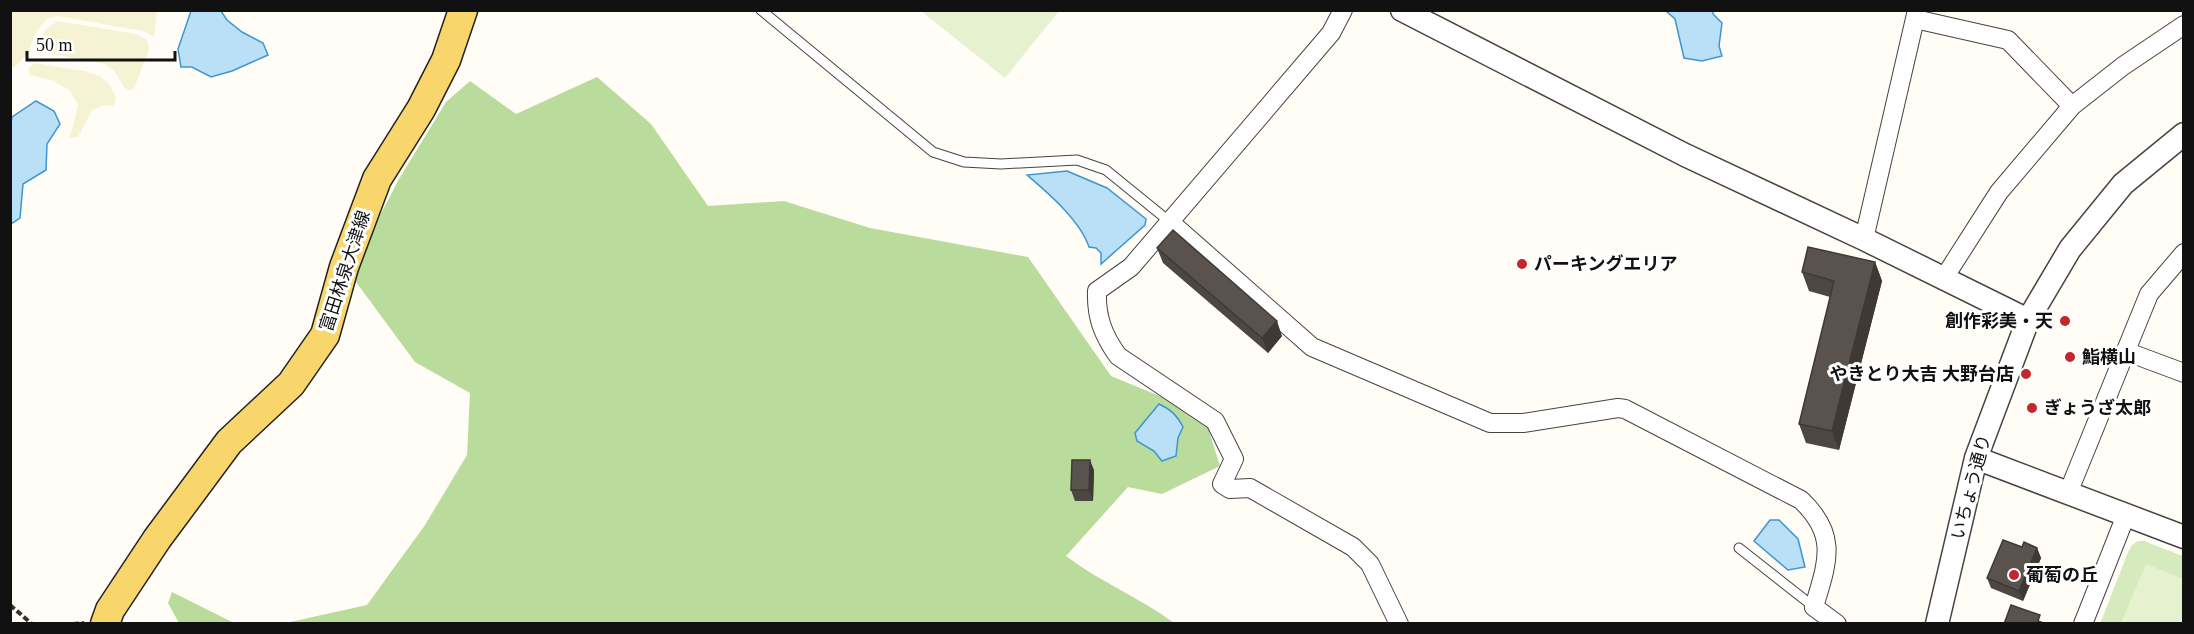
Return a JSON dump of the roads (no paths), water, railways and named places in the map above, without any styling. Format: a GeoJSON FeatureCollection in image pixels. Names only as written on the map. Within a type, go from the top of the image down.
{"type":"FeatureCollection","features":[{"type":"Feature","properties":{"kind":"main road","name":"富田林泉大津線"},"geometry":{"type":"LineString","coordinates":[[105,624],[110,610],[157,539],[229,442],[291,384],[325,336],[344,267],[377,179],[422,109],[446,60],[463,10]]}},
{"type":"Feature","properties":{"kind":"street"},"geometry":{"type":"LineString","coordinates":[[1343,10],[1331,33],[1131,267],[1097,291],[1096,309],[1099,323],[1118,356],[1215,421],[1234,459],[1222,484],[1230,489],[1250,488],[1353,548],[1370,564],[1399,624]]}},
{"type":"Feature","properties":{"kind":"street"},"geometry":{"type":"LineString","coordinates":[[1402,10],[1685,155],[1864,239],[2028,320]]}},
{"type":"Feature","properties":{"kind":"street"},"geometry":{"type":"LineString","coordinates":[[1864,239],[1916,15],[2008,40],[2072,106]]}},
{"type":"Feature","properties":{"kind":"street"},"geometry":{"type":"LineString","coordinates":[[1944,278],[1999,192],[2072,106],[2123,66],[2184,25]]}},
{"type":"Feature","properties":{"kind":"street","name":"いちょう通り"},"geometry":{"type":"LineString","coordinates":[[1937,624],[1976,458],[2028,320],[2070,249],[2123,184],[2184,134]]}},
{"type":"Feature","properties":{"kind":"street"},"geometry":{"type":"LineString","coordinates":[[1170,222],[1312,346],[1490,423],[1523,423],[1618,408],[1625,409],[1801,500],[1817,518],[1826,539],[1827,564],[1814,608],[1837,624]]}},
{"type":"Feature","properties":{"kind":"street"},"geometry":{"type":"LineString","coordinates":[[2068,493],[2148,294],[2184,253]]}},
{"type":"Feature","properties":{"kind":"street"},"geometry":{"type":"LineString","coordinates":[[2125,351],[2184,373]]}},
{"type":"Feature","properties":{"kind":"street"},"geometry":{"type":"LineString","coordinates":[[1976,458],[2184,537]]}},
{"type":"Feature","properties":{"kind":"street"},"geometry":{"type":"LineString","coordinates":[[2083,624],[2126,515]]}},
{"type":"Feature","properties":{"kind":"lane"},"geometry":{"type":"LineString","coordinates":[[761,10],[933,152],[964,162],[1001,164],[1077,160],[1106,170],[1170,222]]}},
{"type":"Feature","properties":{"kind":"lane"},"geometry":{"type":"LineString","coordinates":[[1739,548],[1814,608]]}},
{"type":"Feature","properties":{"kind":"water"},"geometry":{"type":"Polygon","coordinates":[[[191,11],[221,11],[227,20],[242,32],[263,43],[268,55],[232,71],[211,77],[192,67],[181,67],[178,49],[191,11]]]}},
{"type":"Feature","properties":{"kind":"water"},"geometry":{"type":"Polygon","coordinates":[[[1666,11],[1713,11],[1722,23],[1719,46],[1722,56],[1702,61],[1684,58],[1675,19],[1666,11]]]}},
{"type":"Feature","properties":{"kind":"water"},"geometry":{"type":"Polygon","coordinates":[[[36,101],[54,111],[60,124],[47,144],[46,170],[23,184],[20,218],[11,224],[11,121],[12,117],[36,101]]]}},
{"type":"Feature","properties":{"kind":"water"},"geometry":{"type":"Polygon","coordinates":[[[1067,171],[1107,188],[1146,219],[1145,225],[1101,264],[1101,253],[1096,248],[1089,247],[1071,217],[1027,175],[1067,171]]]}},
{"type":"Feature","properties":{"kind":"water"},"geometry":{"type":"Polygon","coordinates":[[[1159,404],[1173,413],[1183,427],[1178,438],[1176,456],[1162,461],[1154,451],[1137,441],[1135,433],[1159,404]]]}},
{"type":"Feature","properties":{"kind":"water"},"geometry":{"type":"Polygon","coordinates":[[[1770,520],[1779,520],[1798,539],[1805,567],[1788,570],[1754,541],[1770,520]]]}},
{"type":"Feature","properties":{"kind":"place","name":"パーキングエリア"},"geometry":{"type":"Point","coordinates":[1522,264]}},
{"type":"Feature","properties":{"kind":"place","name":"創作彩美・天"},"geometry":{"type":"Point","coordinates":[2065,321]}},
{"type":"Feature","properties":{"kind":"place","name":"鮨横山"},"geometry":{"type":"Point","coordinates":[2070,357]}},
{"type":"Feature","properties":{"kind":"place","name":"やきとり大吉 大野台店"},"geometry":{"type":"Point","coordinates":[2026,374]}},
{"type":"Feature","properties":{"kind":"place","name":"ぎょうざ太郎"},"geometry":{"type":"Point","coordinates":[2032,408]}},
{"type":"Feature","properties":{"kind":"place","name":"葡萄の丘"},"geometry":{"type":"Point","coordinates":[2014,575]}}]}
